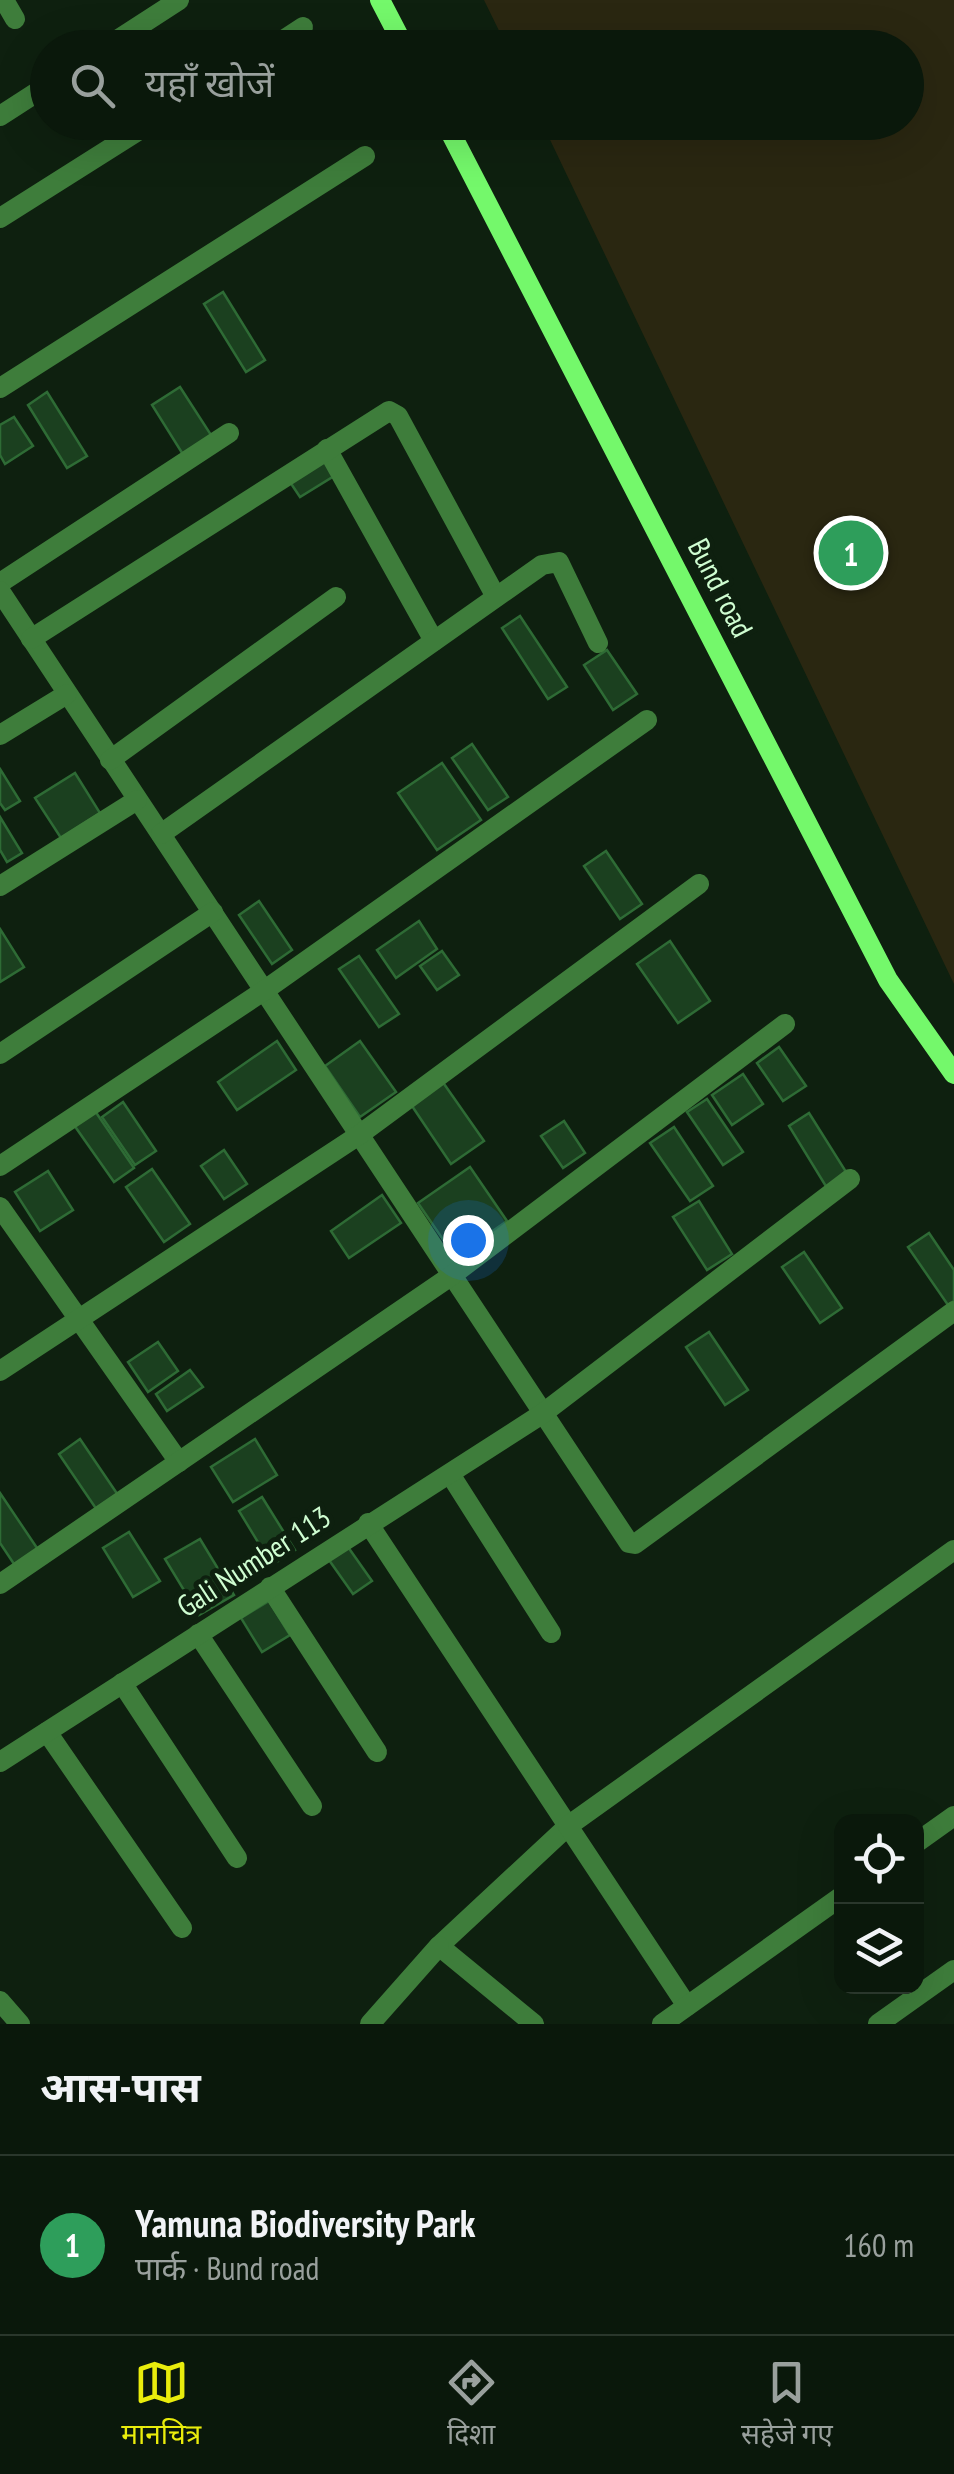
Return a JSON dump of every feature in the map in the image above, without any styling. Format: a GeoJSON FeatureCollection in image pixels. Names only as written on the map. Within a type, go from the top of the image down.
{"type":"FeatureCollection","features":[{"type":"Feature","properties":{"kind":"street"},"geometry":{"type":"LineString","coordinates":[[4,0],[15,19]]}},
{"type":"Feature","properties":{"kind":"street"},"geometry":{"type":"LineString","coordinates":[[133,30],[179,0]]}},
{"type":"Feature","properties":{"kind":"street"},"geometry":{"type":"LineString","coordinates":[[380,0],[396,30]]}},
{"type":"Feature","properties":{"kind":"street"},"geometry":{"type":"LineString","coordinates":[[299,30],[304,27]]}},
{"type":"Feature","properties":{"kind":"street"},"geometry":{"type":"LineString","coordinates":[[0,116],[30,97]]}},
{"type":"Feature","properties":{"kind":"street"},"geometry":{"type":"LineString","coordinates":[[0,218],[124,140]]}},
{"type":"Feature","properties":{"kind":"street","name":"Bund road"},"geometry":{"type":"LineString","coordinates":[[454,140],[888,980],[954,1074]]}},
{"type":"Feature","properties":{"kind":"street"},"geometry":{"type":"LineString","coordinates":[[0,388],[365,156]]}},
{"type":"Feature","properties":{"kind":"street"},"geometry":{"type":"LineString","coordinates":[[31,639],[382,413],[394,412],[496,597]]}},
{"type":"Feature","properties":{"kind":"street"},"geometry":{"type":"LineString","coordinates":[[0,583],[229,432]]}},
{"type":"Feature","properties":{"kind":"street"},"geometry":{"type":"LineString","coordinates":[[327,448],[434,641]]}},
{"type":"Feature","properties":{"kind":"street"},"geometry":{"type":"LineString","coordinates":[[161,834],[542,565],[558,562],[598,643]]}},
{"type":"Feature","properties":{"kind":"street"},"geometry":{"type":"LineString","coordinates":[[0,591],[625,1539],[635,1544],[954,1311]]}},
{"type":"Feature","properties":{"kind":"street"},"geometry":{"type":"LineString","coordinates":[[110,760],[336,597]]}},
{"type":"Feature","properties":{"kind":"street"},"geometry":{"type":"LineString","coordinates":[[0,735],[67,694]]}},
{"type":"Feature","properties":{"kind":"street"},"geometry":{"type":"LineString","coordinates":[[0,1166],[265,990],[647,720]]}},
{"type":"Feature","properties":{"kind":"street"},"geometry":{"type":"LineString","coordinates":[[0,886],[137,800]]}},
{"type":"Feature","properties":{"kind":"street"},"geometry":{"type":"LineString","coordinates":[[0,1371],[359,1135],[699,884]]}},
{"type":"Feature","properties":{"kind":"street"},"geometry":{"type":"LineString","coordinates":[[0,1054],[213,912]]}},
{"type":"Feature","properties":{"kind":"street"},"geometry":{"type":"LineString","coordinates":[[0,1584],[451,1276],[785,1024]]}},
{"type":"Feature","properties":{"kind":"street","name":"Gali Number 113"},"geometry":{"type":"LineString","coordinates":[[0,1762],[542,1414],[850,1179]]}},
{"type":"Feature","properties":{"kind":"street"},"geometry":{"type":"LineString","coordinates":[[0,1207],[179,1462]]}},
{"type":"Feature","properties":{"kind":"street"},"geometry":{"type":"LineString","coordinates":[[450,1474],[552,1633]]}},
{"type":"Feature","properties":{"kind":"street"},"geometry":{"type":"LineString","coordinates":[[368,1523],[687,2006]]}},
{"type":"Feature","properties":{"kind":"street"},"geometry":{"type":"LineString","coordinates":[[370,2024],[439,1946],[568,1826],[954,1550]]}},
{"type":"Feature","properties":{"kind":"street"},"geometry":{"type":"LineString","coordinates":[[270,1587],[377,1752]]}},
{"type":"Feature","properties":{"kind":"street"},"geometry":{"type":"LineString","coordinates":[[198,1634],[312,1806]]}},
{"type":"Feature","properties":{"kind":"street"},"geometry":{"type":"LineString","coordinates":[[122,1683],[238,1858]]}},
{"type":"Feature","properties":{"kind":"street"},"geometry":{"type":"LineString","coordinates":[[47,1732],[182,1928]]}},
{"type":"Feature","properties":{"kind":"street"},"geometry":{"type":"LineString","coordinates":[[924,1837],[954,1816]]}},
{"type":"Feature","properties":{"kind":"street"},"geometry":{"type":"LineString","coordinates":[[662,2024],[834,1902]]}},
{"type":"Feature","properties":{"kind":"street"},"geometry":{"type":"LineString","coordinates":[[439,1946],[524,2021]]}},
{"type":"Feature","properties":{"kind":"street"},"geometry":{"type":"LineString","coordinates":[[878,2024],[954,1970]]}},
{"type":"Feature","properties":{"kind":"street"},"geometry":{"type":"LineString","coordinates":[[0,2002],[20,2024]]}},
{"type":"Feature","properties":{"kind":"shaded area"},"geometry":{"type":"Polygon","coordinates":[[[484,0],[954,0],[954,984],[550,140],[924,140],[924,30],[499,30],[484,0]]]}},
{"type":"Feature","properties":{"kind":"building"},"geometry":{"type":"Polygon","coordinates":[[[223,292],[265,360],[246,372],[204,304],[223,292]]]}},
{"type":"Feature","properties":{"kind":"building"},"geometry":{"type":"Polygon","coordinates":[[[180,387],[213,438],[184,456],[152,405],[180,387]]]}},
{"type":"Feature","properties":{"kind":"building"},"geometry":{"type":"Polygon","coordinates":[[[47,392],[87,456],[67,468],[28,405],[47,392]]]}},
{"type":"Feature","properties":{"kind":"building"},"geometry":{"type":"Polygon","coordinates":[[[14,417],[33,446],[5,464],[0,455],[0,425],[14,417]]]}},
{"type":"Feature","properties":{"kind":"building"},"geometry":{"type":"Polygon","coordinates":[[[321,454],[334,476],[300,497],[286,476],[321,454]]]}},
{"type":"Feature","properties":{"kind":"building"},"geometry":{"type":"Polygon","coordinates":[[[520,616],[567,687],[548,699],[502,628],[520,616]]]}},
{"type":"Feature","properties":{"kind":"building"},"geometry":{"type":"Polygon","coordinates":[[[607,650],[637,694],[613,710],[584,665],[607,650]]]}},
{"type":"Feature","properties":{"kind":"building"},"geometry":{"type":"Polygon","coordinates":[[[472,744],[508,797],[488,810],[452,758],[472,744]]]}},
{"type":"Feature","properties":{"kind":"building"},"geometry":{"type":"Polygon","coordinates":[[[442,763],[481,820],[437,850],[398,793],[442,763]]]}},
{"type":"Feature","properties":{"kind":"building"},"geometry":{"type":"Polygon","coordinates":[[[0,769],[20,801],[5,810],[0,803],[0,769]]]}},
{"type":"Feature","properties":{"kind":"building"},"geometry":{"type":"Polygon","coordinates":[[[75,773],[100,813],[61,838],[35,798],[75,773]]]}},
{"type":"Feature","properties":{"kind":"building"},"geometry":{"type":"Polygon","coordinates":[[[0,817],[22,853],[7,862],[0,850],[0,817]]]}},
{"type":"Feature","properties":{"kind":"building"},"geometry":{"type":"Polygon","coordinates":[[[606,851],[642,904],[620,919],[584,866],[606,851]]]}},
{"type":"Feature","properties":{"kind":"building"},"geometry":{"type":"Polygon","coordinates":[[[259,901],[292,950],[272,964],[239,915],[259,901]]]}},
{"type":"Feature","properties":{"kind":"building"},"geometry":{"type":"Polygon","coordinates":[[[419,921],[437,949],[396,978],[377,950],[419,921]]]}},
{"type":"Feature","properties":{"kind":"building"},"geometry":{"type":"Polygon","coordinates":[[[0,929],[24,967],[0,982],[0,929]]]}},
{"type":"Feature","properties":{"kind":"building"},"geometry":{"type":"Polygon","coordinates":[[[670,941],[710,1001],[678,1023],[637,964],[670,941]]]}},
{"type":"Feature","properties":{"kind":"building"},"geometry":{"type":"Polygon","coordinates":[[[442,951],[459,975],[437,990],[420,966],[442,951]]]}},
{"type":"Feature","properties":{"kind":"building"},"geometry":{"type":"Polygon","coordinates":[[[359,956],[399,1014],[379,1027],[339,969],[359,956]]]}},
{"type":"Feature","properties":{"kind":"building"},"geometry":{"type":"Polygon","coordinates":[[[277,1041],[296,1070],[237,1110],[218,1082],[277,1041]]]}},
{"type":"Feature","properties":{"kind":"building"},"geometry":{"type":"Polygon","coordinates":[[[360,1041],[396,1092],[360,1117],[325,1066],[360,1041]]]}},
{"type":"Feature","properties":{"kind":"building"},"geometry":{"type":"Polygon","coordinates":[[[779,1047],[806,1086],[783,1101],[757,1063],[779,1047]]]}},
{"type":"Feature","properties":{"kind":"building"},"geometry":{"type":"Polygon","coordinates":[[[743,1074],[763,1104],[732,1125],[712,1095],[743,1074]]]}},
{"type":"Feature","properties":{"kind":"building"},"geometry":{"type":"Polygon","coordinates":[[[442,1081],[484,1141],[451,1164],[410,1103],[442,1081]]]}},
{"type":"Feature","properties":{"kind":"building"},"geometry":{"type":"Polygon","coordinates":[[[707,1099],[743,1152],[723,1165],[687,1112],[707,1099]]]}},
{"type":"Feature","properties":{"kind":"building"},"geometry":{"type":"Polygon","coordinates":[[[123,1102],[156,1151],[135,1165],[102,1117],[123,1102]]]}},
{"type":"Feature","properties":{"kind":"building"},"geometry":{"type":"Polygon","coordinates":[[[95,1111],[134,1168],[114,1182],[74,1125],[95,1111]]]}},
{"type":"Feature","properties":{"kind":"building"},"geometry":{"type":"Polygon","coordinates":[[[809,1113],[848,1175],[827,1188],[789,1126],[809,1113]]]}},
{"type":"Feature","properties":{"kind":"building"},"geometry":{"type":"Polygon","coordinates":[[[564,1121],[585,1153],[563,1168],[541,1136],[564,1121]]]}},
{"type":"Feature","properties":{"kind":"building"},"geometry":{"type":"Polygon","coordinates":[[[674,1127],[713,1186],[690,1201],[650,1143],[674,1127]]]}},
{"type":"Feature","properties":{"kind":"building"},"geometry":{"type":"Polygon","coordinates":[[[224,1150],[247,1184],[224,1199],[201,1166],[224,1150]]]}},
{"type":"Feature","properties":{"kind":"building"},"geometry":{"type":"Polygon","coordinates":[[[470,1167],[507,1221],[455,1257],[418,1203],[470,1167]]]}},
{"type":"Feature","properties":{"kind":"building"},"geometry":{"type":"Polygon","coordinates":[[[152,1169],[190,1224],[164,1242],[126,1187],[152,1169]]]}},
{"type":"Feature","properties":{"kind":"building"},"geometry":{"type":"Polygon","coordinates":[[[48,1171],[73,1210],[40,1231],[15,1192],[48,1171]]]}},
{"type":"Feature","properties":{"kind":"building"},"geometry":{"type":"Polygon","coordinates":[[[382,1195],[401,1223],[349,1258],[331,1231],[382,1195]]]}},
{"type":"Feature","properties":{"kind":"building"},"geometry":{"type":"Polygon","coordinates":[[[699,1201],[732,1254],[707,1270],[673,1217],[699,1201]]]}},
{"type":"Feature","properties":{"kind":"building"},"geometry":{"type":"Polygon","coordinates":[[[929,1233],[954,1270],[954,1301],[948,1305],[908,1247],[929,1233]]]}},
{"type":"Feature","properties":{"kind":"building"},"geometry":{"type":"Polygon","coordinates":[[[804,1252],[842,1308],[820,1323],[782,1267],[804,1252]]]}},
{"type":"Feature","properties":{"kind":"building"},"geometry":{"type":"Polygon","coordinates":[[[709,1332],[748,1390],[725,1405],[686,1347],[709,1332]]]}},
{"type":"Feature","properties":{"kind":"building"},"geometry":{"type":"Polygon","coordinates":[[[158,1342],[178,1371],[148,1392],[128,1362],[158,1342]]]}},
{"type":"Feature","properties":{"kind":"building"},"geometry":{"type":"Polygon","coordinates":[[[190,1370],[203,1387],[167,1411],[156,1394],[190,1370]]]}},
{"type":"Feature","properties":{"kind":"building"},"geometry":{"type":"Polygon","coordinates":[[[80,1439],[120,1498],[99,1513],[59,1454],[80,1439]]]}},
{"type":"Feature","properties":{"kind":"building"},"geometry":{"type":"Polygon","coordinates":[[[255,1439],[277,1475],[233,1502],[211,1467],[255,1439]]]}},
{"type":"Feature","properties":{"kind":"building"},"geometry":{"type":"Polygon","coordinates":[[[0,1493],[39,1551],[16,1567],[0,1543],[0,1493]]]}},
{"type":"Feature","properties":{"kind":"building"},"geometry":{"type":"Polygon","coordinates":[[[262,1497],[295,1550],[272,1565],[239,1511],[262,1497]]]}},
{"type":"Feature","properties":{"kind":"building"},"geometry":{"type":"Polygon","coordinates":[[[129,1532],[160,1581],[133,1597],[103,1548],[129,1532]]]}},
{"type":"Feature","properties":{"kind":"building"},"geometry":{"type":"Polygon","coordinates":[[[200,1539],[234,1595],[199,1615],[165,1559],[200,1539]]]}},
{"type":"Feature","properties":{"kind":"building"},"geometry":{"type":"Polygon","coordinates":[[[348,1547],[372,1581],[353,1594],[329,1560],[348,1547]]]}},
{"type":"Feature","properties":{"kind":"building"},"geometry":{"type":"Polygon","coordinates":[[[269,1601],[290,1635],[262,1652],[241,1618],[269,1601]]]}},
{"type":"Feature","properties":{"kind":"place","name":"Yamuna Biodiversity Park"},"geometry":{"type":"Point","coordinates":[851,553]}}]}
